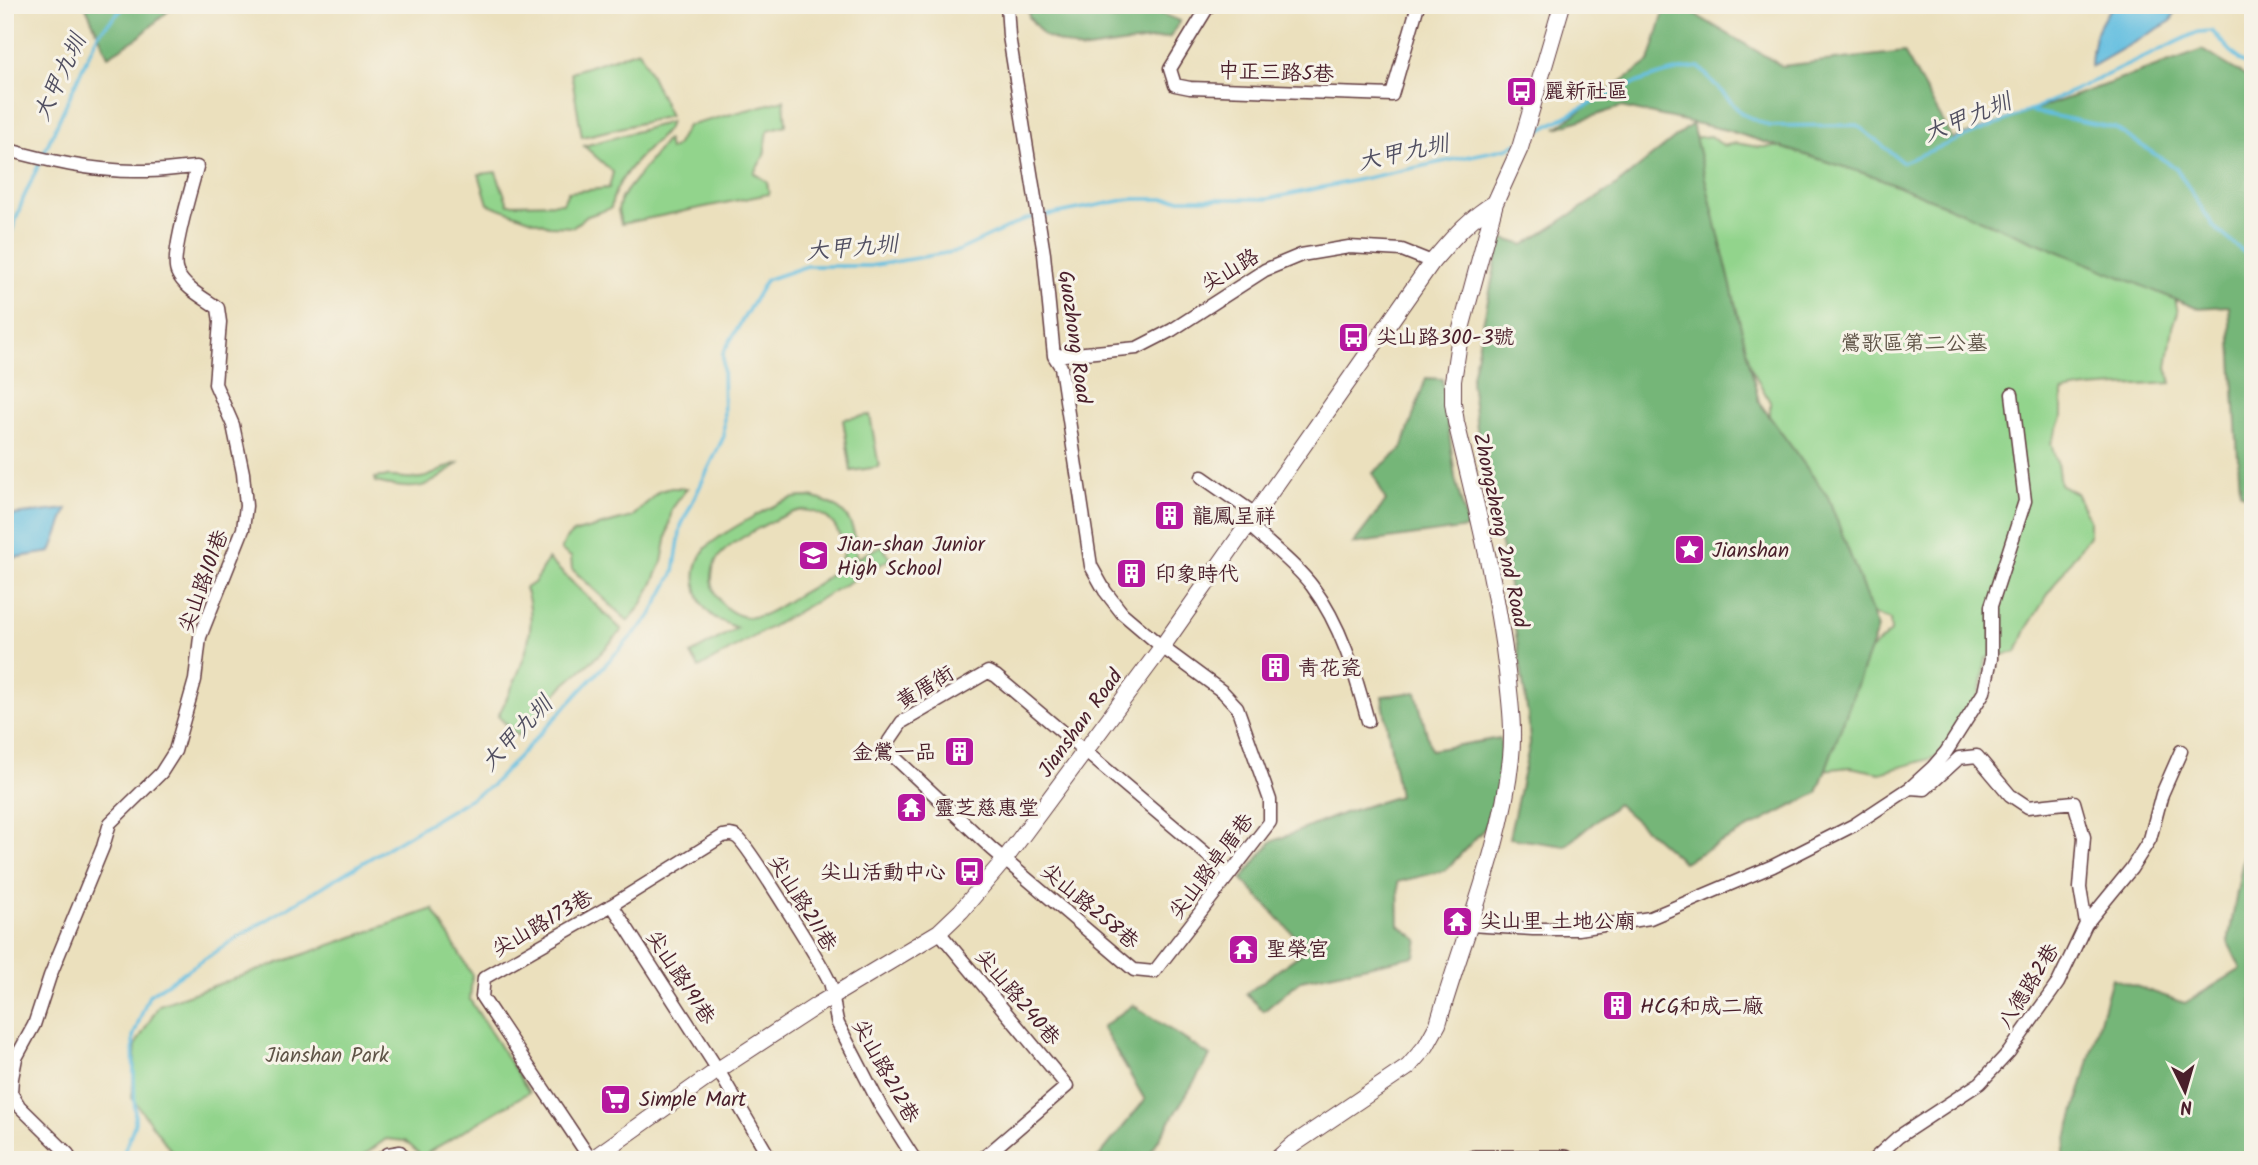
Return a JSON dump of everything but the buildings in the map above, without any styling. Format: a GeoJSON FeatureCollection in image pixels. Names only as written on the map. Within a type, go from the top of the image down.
{"type":"FeatureCollection","features":[{"type":"Feature","properties":{"kind":"main road"},"geometry":{"type":"LineString","coordinates":[[1475,1160],[1565,1160]]}},
{"type":"Feature","properties":{"kind":"street","name":"Guozhong Road"},"geometry":{"type":"LineString","coordinates":[[1007,5],[1009,36],[1038,217],[1054,356],[1061,367],[1091,566],[1122,613],[1162,647]]}},
{"type":"Feature","properties":{"kind":"street","name":"中正三路5巷"},"geometry":{"type":"LineString","coordinates":[[1209,5],[1170,69],[1175,85],[1190,88],[1392,95],[1418,5]]}},
{"type":"Feature","properties":{"kind":"street","name":"Zhongzheng 2nd Road"},"geometry":{"type":"LineString","coordinates":[[1276,1160],[1294,1144],[1408,1067],[1417,1057],[1438,1024],[1498,834],[1513,737],[1490,558],[1452,403],[1453,381],[1461,329],[1496,202],[1522,140],[1562,5]]}},
{"type":"Feature","properties":{"kind":"street","name":"尖山路101巷"},"geometry":{"type":"LineString","coordinates":[[5,149],[102,170],[138,172],[197,166],[177,248],[176,270],[185,283],[218,308],[220,322],[215,384],[233,425],[243,473],[246,506],[243,528],[200,637],[195,680],[175,751],[160,773],[110,823],[34,1024],[16,1058],[11,1093],[19,1106],[68,1154],[69,1160]]}},
{"type":"Feature","properties":{"kind":"street","name":"Jianshan Road"},"geometry":{"type":"LineString","coordinates":[[591,1160],[718,1070],[939,932],[961,911],[1005,859],[1162,647],[1432,262],[1466,223],[1496,202]]}},
{"type":"Feature","properties":{"kind":"street","name":"尖山路"},"geometry":{"type":"LineString","coordinates":[[1054,356],[1137,348],[1172,330],[1265,270],[1301,255],[1349,247],[1389,249],[1402,250],[1432,262]]}},
{"type":"Feature","properties":{"kind":"street"},"geometry":{"type":"LineString","coordinates":[[1470,925],[1578,929],[1650,918],[1773,866],[1854,825],[1910,788],[1946,752],[1984,692],[1991,659],[1991,606],[2025,501],[2012,394]]}},
{"type":"Feature","properties":{"kind":"street"},"geometry":{"type":"LineString","coordinates":[[1202,477],[1252,519],[1311,584],[1333,619],[1347,650],[1368,721]]}},
{"type":"Feature","properties":{"kind":"street","name":"尖山路卓厝巷"},"geometry":{"type":"LineString","coordinates":[[1154,972],[1270,822],[1270,800],[1237,707],[1223,692],[1162,647]]}},
{"type":"Feature","properties":{"kind":"street","name":"黃厝街"},"geometry":{"type":"LineString","coordinates":[[1005,859],[890,753],[889,741],[894,731],[902,722],[988,672],[1085,751]]}},
{"type":"Feature","properties":{"kind":"street"},"geometry":{"type":"LineString","coordinates":[[1085,751],[1230,874]]}},
{"type":"Feature","properties":{"kind":"street","name":"八德路2巷"},"geometry":{"type":"LineString","coordinates":[[1873,1160],[1898,1137],[1980,1083],[2009,1052],[2058,983],[2087,924],[2131,869],[2150,839],[2162,794],[2181,751]]}},
{"type":"Feature","properties":{"kind":"street"},"geometry":{"type":"LineString","coordinates":[[1910,788],[1925,789],[1959,758],[1977,756],[2010,795],[2028,807],[2074,802],[2084,836],[2080,888],[2087,924]]}},
{"type":"Feature","properties":{"kind":"street","name":"尖山路173巷"},"geometry":{"type":"LineString","coordinates":[[591,1160],[482,997],[484,978],[612,905],[723,836],[732,835]]}},
{"type":"Feature","properties":{"kind":"street","name":"尖山路211巷"},"geometry":{"type":"LineString","coordinates":[[732,835],[740,839],[771,885],[831,985],[832,997]]}},
{"type":"Feature","properties":{"kind":"street","name":"尖山路258巷"},"geometry":{"type":"LineString","coordinates":[[1005,859],[1135,970],[1154,972]]}},
{"type":"Feature","properties":{"kind":"street","name":"尖山路191巷"},"geometry":{"type":"LineString","coordinates":[[612,905],[718,1070],[771,1160]]}},
{"type":"Feature","properties":{"kind":"street","name":"尖山路240巷"},"geometry":{"type":"LineString","coordinates":[[939,932],[1067,1086],[981,1160]]}},
{"type":"Feature","properties":{"kind":"street","name":"尖山路212巷"},"geometry":{"type":"LineString","coordinates":[[832,997],[838,1024],[880,1105],[915,1160]]}},
{"type":"Feature","properties":{"kind":"street"},"geometry":{"type":"LineString","coordinates":[[379,1160],[388,1154],[400,1153],[405,1160]]}},
{"type":"Feature","properties":{"kind":"green space"},"geometry":{"type":"Polygon","coordinates":[[[85,5],[175,5],[139,37],[108,56],[85,5]]]}},
{"type":"Feature","properties":{"kind":"green space"},"geometry":{"type":"Polygon","coordinates":[[[1028,5],[1074,5],[1091,14],[1117,20],[1153,10],[1180,21],[1170,37],[1080,50],[1044,36],[1029,17],[1028,5]]]}},
{"type":"Feature","properties":{"kind":"green space"},"geometry":{"type":"Polygon","coordinates":[[[1666,5],[1679,5],[1782,66],[1904,52],[1953,139],[2203,50],[2253,81],[2253,500],[2240,492],[2229,306],[2196,308],[1879,178],[1726,130],[1621,107],[1556,128],[1649,62],[1666,5]]]}},
{"type":"Feature","properties":{"kind":"green space"},"geometry":{"type":"Polygon","coordinates":[[[639,50],[670,116],[582,137],[571,72],[639,50]]]}},
{"type":"Feature","properties":{"kind":"green space"},"geometry":{"type":"Polygon","coordinates":[[[784,100],[786,125],[768,130],[764,156],[754,173],[767,182],[769,194],[621,224],[618,210],[621,198],[667,139],[669,150],[676,146],[687,126],[784,100]]]}},
{"type":"Feature","properties":{"kind":"green space"},"geometry":{"type":"Polygon","coordinates":[[[670,122],[667,130],[625,175],[613,197],[611,208],[585,217],[573,227],[549,226],[488,204],[479,174],[496,172],[508,204],[563,203],[568,192],[609,188],[613,172],[584,146],[670,122]]]}},
{"type":"Feature","properties":{"kind":"green space"},"geometry":{"type":"Polygon","coordinates":[[[1692,124],[1759,402],[1828,497],[1878,628],[1817,793],[1683,862],[1617,804],[1565,846],[1509,838],[1530,743],[1528,716],[1506,566],[1482,468],[1471,381],[1501,238],[1524,245],[1614,187],[1692,124]]]}},
{"type":"Feature","properties":{"kind":"green space","name":"鶯歌區第二公墓"},"geometry":{"type":"Polygon","coordinates":[[[1711,136],[1723,146],[1736,143],[1758,147],[1818,147],[2173,289],[2178,312],[2167,367],[2171,383],[2062,392],[2062,418],[2051,443],[2060,484],[2076,493],[2089,519],[2089,536],[2055,583],[2026,630],[2017,652],[1986,658],[1984,676],[1974,707],[1940,756],[1880,773],[1850,767],[1795,773],[1868,652],[1891,632],[1890,620],[1865,611],[1763,428],[1770,417],[1770,402],[1726,323],[1682,139],[1711,136]]]}},
{"type":"Feature","properties":{"kind":"green space"},"geometry":{"type":"Polygon","coordinates":[[[1426,378],[1442,379],[1455,478],[1468,528],[1353,544],[1386,501],[1373,473],[1402,449],[1426,378]]]}},
{"type":"Feature","properties":{"kind":"green space"},"geometry":{"type":"Polygon","coordinates":[[[870,415],[879,467],[851,471],[843,419],[870,415]]]}},
{"type":"Feature","properties":{"kind":"green space"},"geometry":{"type":"Polygon","coordinates":[[[458,463],[429,484],[411,488],[376,482],[375,478],[421,478],[458,463]]]}},
{"type":"Feature","properties":{"kind":"green space"},"geometry":{"type":"Polygon","coordinates":[[[670,488],[687,488],[672,509],[662,562],[652,585],[640,607],[628,621],[572,569],[571,557],[561,550],[566,539],[573,533],[632,517],[658,492],[670,488]]]}},
{"type":"Feature","properties":{"kind":"green space"},"geometry":{"type":"Polygon","coordinates":[[[809,497],[833,505],[847,518],[854,535],[856,559],[882,545],[890,559],[699,668],[691,654],[737,628],[717,619],[703,605],[696,586],[700,557],[713,542],[749,519],[787,500],[809,497]],[[802,510],[768,523],[742,538],[716,561],[712,572],[713,584],[716,594],[730,611],[751,617],[763,615],[816,585],[840,563],[842,542],[834,525],[818,513],[802,510]]]}},
{"type":"Feature","properties":{"kind":"green space"},"geometry":{"type":"Polygon","coordinates":[[[548,559],[622,630],[602,652],[563,686],[518,736],[498,716],[513,686],[529,638],[530,605],[525,588],[534,583],[548,559]]]}},
{"type":"Feature","properties":{"kind":"green space"},"geometry":{"type":"Polygon","coordinates":[[[1416,692],[1431,750],[1500,738],[1504,774],[1485,828],[1446,870],[1398,882],[1399,925],[1418,940],[1415,956],[1301,980],[1264,1011],[1246,994],[1307,949],[1242,879],[1271,842],[1344,813],[1399,796],[1382,696],[1416,692]]]}},
{"type":"Feature","properties":{"kind":"green space"},"geometry":{"type":"Polygon","coordinates":[[[2253,803],[2253,1160],[2061,1160],[2112,978],[2185,1003],[2241,969],[2228,942],[2253,803]]]}},
{"type":"Feature","properties":{"kind":"green space","name":"Jianshan Park"},"geometry":{"type":"Polygon","coordinates":[[[433,909],[472,975],[470,1000],[529,1092],[422,1156],[405,1141],[386,1139],[357,1160],[178,1160],[132,1098],[136,1044],[159,1005],[433,909]]]}},
{"type":"Feature","properties":{"kind":"green space"},"geometry":{"type":"Polygon","coordinates":[[[1133,1005],[1210,1056],[1151,1152],[1143,1160],[1096,1160],[1145,1100],[1102,1027],[1133,1005]]]}},
{"type":"Feature","properties":{"kind":"water"},"geometry":{"type":"Polygon","coordinates":[[[2114,5],[2178,5],[2171,21],[2091,67],[2096,34],[2114,5]]]}},
{"type":"Feature","properties":{"kind":"water"},"geometry":{"type":"Polygon","coordinates":[[[67,509],[51,552],[5,559],[5,516],[67,509]]]}},
{"type":"Feature","properties":{"kind":"waterway","name":"大甲九圳"},"geometry":{"type":"LineString","coordinates":[[43,155],[98,34],[126,5]]}},
{"type":"Feature","properties":{"kind":"waterway","name":"大甲九圳"},"geometry":{"type":"LineString","coordinates":[[2032,110],[2198,32],[2212,31],[2241,62],[2253,68]]}},
{"type":"Feature","properties":{"kind":"waterway","name":"大甲九圳"},"geometry":{"type":"LineString","coordinates":[[1530,136],[1633,84],[1699,67],[1742,114],[1769,126],[1857,125],[1903,162],[2029,111],[2115,128],[2176,168],[2214,227],[2246,254],[2253,256]]}},
{"type":"Feature","properties":{"kind":"waterway","name":"大甲九圳"},"geometry":{"type":"LineString","coordinates":[[1043,216],[1130,199],[1267,199],[1508,148],[1517,143]]}},
{"type":"Feature","properties":{"kind":"waterway","name":"大甲九圳"},"geometry":{"type":"LineString","coordinates":[[5,251],[23,199],[40,162]]}},
{"type":"Feature","properties":{"kind":"waterway","name":"大甲九圳"},"geometry":{"type":"LineString","coordinates":[[121,1160],[135,1123],[133,1037],[149,995],[243,934],[491,786],[650,617],[674,572],[681,526],[724,436],[723,353],[766,280],[807,266],[870,266],[958,251],[1035,217]]}},
{"type":"Feature","properties":{"kind":"place","name":"麗新社區"},"geometry":{"type":"Point","coordinates":[1521,91]}},
{"type":"Feature","properties":{"kind":"place","name":"尖山路300-3號"},"geometry":{"type":"Point","coordinates":[1353,337]}},
{"type":"Feature","properties":{"kind":"place","name":"龍鳳呈祥"},"geometry":{"type":"Point","coordinates":[1169,516]}},
{"type":"Feature","properties":{"kind":"place","name":"Jianshan"},"geometry":{"type":"Point","coordinates":[1689,550]}},
{"type":"Feature","properties":{"kind":"place","name":"Jian-shan Junior High School"},"geometry":{"type":"Point","coordinates":[814,556]}},
{"type":"Feature","properties":{"kind":"place","name":"印象時代"},"geometry":{"type":"Point","coordinates":[1132,574]}},
{"type":"Feature","properties":{"kind":"place","name":"青花瓷"},"geometry":{"type":"Point","coordinates":[1275,668]}},
{"type":"Feature","properties":{"kind":"place","name":"金鶯一品"},"geometry":{"type":"Point","coordinates":[959,752]}},
{"type":"Feature","properties":{"kind":"place","name":"靈芝慈惠堂"},"geometry":{"type":"Point","coordinates":[911,808]}},
{"type":"Feature","properties":{"kind":"place","name":"尖山活動中心"},"geometry":{"type":"Point","coordinates":[969,872]}},
{"type":"Feature","properties":{"kind":"place","name":"尖山里 土地公廟"},"geometry":{"type":"Point","coordinates":[1457,921]}},
{"type":"Feature","properties":{"kind":"place","name":"聖榮宮"},"geometry":{"type":"Point","coordinates":[1243,949]}},
{"type":"Feature","properties":{"kind":"place","name":"HCG和成二廠"},"geometry":{"type":"Point","coordinates":[1617,1006]}},
{"type":"Feature","properties":{"kind":"place","name":"Simple Mart"},"geometry":{"type":"Point","coordinates":[616,1099]}}]}
